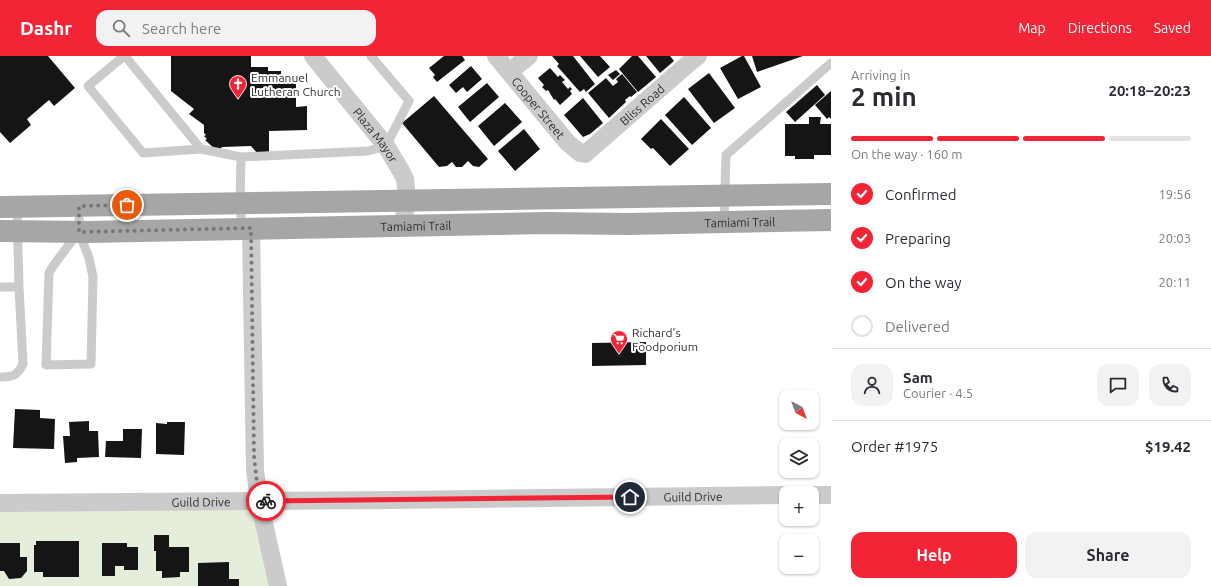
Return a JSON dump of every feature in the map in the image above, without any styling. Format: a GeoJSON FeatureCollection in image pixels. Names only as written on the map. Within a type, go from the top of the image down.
{"type":"FeatureCollection","features":[{"type":"Feature","properties":{"kind":"main road"},"geometry":{"type":"LineString","coordinates":[[8,207],[831,194]]}},
{"type":"Feature","properties":{"kind":"main road","name":"Tamiami Trail"},"geometry":{"type":"LineString","coordinates":[[9,231],[79,232],[831,220]]}},
{"type":"Feature","properties":{"kind":"street","name":"Plaza Mayor"},"geometry":{"type":"LineString","coordinates":[[313,56],[386,146],[405,179],[406,201],[404,226]]}},
{"type":"Feature","properties":{"kind":"street","name":"Cooper Street"},"geometry":{"type":"LineString","coordinates":[[496,56],[566,142],[572,148],[585,154]]}},
{"type":"Feature","properties":{"kind":"street"},"geometry":{"type":"LineString","coordinates":[[509,72],[529,56]]}},
{"type":"Feature","properties":{"kind":"street","name":"Bliss Road"},"geometry":{"type":"LineString","coordinates":[[585,154],[698,56]]}},
{"type":"Feature","properties":{"kind":"street"},"geometry":{"type":"LineString","coordinates":[[246,229],[254,456],[259,501],[278,586]]}},
{"type":"Feature","properties":{"kind":"street","name":"Guild Drive"},"geometry":{"type":"LineString","coordinates":[[0,502],[259,501],[779,495]]}},
{"type":"Feature","properties":{"kind":"street"},"geometry":{"type":"LineString","coordinates":[[819,495],[831,495]]}},
{"type":"Feature","properties":{"kind":"lane"},"geometry":{"type":"LineString","coordinates":[[201,149],[125,56],[88,86],[143,153],[201,149],[241,157],[368,151],[386,146],[409,101],[371,56]]}},
{"type":"Feature","properties":{"kind":"lane"},"geometry":{"type":"LineString","coordinates":[[724,222],[726,155],[831,63]]}},
{"type":"Feature","properties":{"kind":"lane"},"geometry":{"type":"LineString","coordinates":[[241,157],[240,204],[246,229]]}},
{"type":"Feature","properties":{"kind":"lane"},"geometry":{"type":"LineString","coordinates":[[79,206],[79,232],[89,258],[93,278],[91,364],[46,365],[49,273],[79,232]]}},
{"type":"Feature","properties":{"kind":"lane"},"geometry":{"type":"LineString","coordinates":[[0,377],[12,377],[19,371],[23,364],[19,287],[9,231],[8,207]]}},
{"type":"Feature","properties":{"kind":"lane"},"geometry":{"type":"LineString","coordinates":[[0,287],[19,287]]}},
{"type":"Feature","properties":{"kind":"green space"},"geometry":{"type":"Polygon","coordinates":[[[0,509],[245,510],[252,514],[256,522],[272,586],[0,586],[0,509]]]}},
{"type":"Feature","properties":{"kind":"building"},"geometry":{"type":"Polygon","coordinates":[[[0,56],[48,56],[75,88],[54,106],[49,100],[27,119],[31,125],[10,143],[0,132],[0,56]]]}},
{"type":"Feature","properties":{"kind":"building","name":"Emmanuel Lutheran Church"},"geometry":{"type":"Polygon","coordinates":[[[171,56],[251,56],[251,67],[268,67],[268,71],[281,71],[281,76],[296,76],[296,107],[307,106],[307,130],[269,131],[269,153],[258,154],[251,146],[222,147],[218,152],[205,140],[207,139],[204,136],[206,135],[204,133],[204,125],[189,114],[194,109],[171,91],[171,56]]]}},
{"type":"Feature","properties":{"kind":"building"},"geometry":{"type":"Polygon","coordinates":[[[444,56],[462,56],[465,60],[437,82],[433,77],[435,75],[429,68],[444,56]]]}},
{"type":"Feature","properties":{"kind":"building"},"geometry":{"type":"Polygon","coordinates":[[[552,56],[573,56],[595,84],[586,92],[584,89],[580,92],[557,66],[559,64],[552,56]]]}},
{"type":"Feature","properties":{"kind":"building"},"geometry":{"type":"Polygon","coordinates":[[[580,56],[600,56],[610,67],[598,77],[580,56]]]}},
{"type":"Feature","properties":{"kind":"building"},"geometry":{"type":"Polygon","coordinates":[[[632,56],[638,56],[656,77],[638,92],[619,69],[632,56]]]}},
{"type":"Feature","properties":{"kind":"building"},"geometry":{"type":"Polygon","coordinates":[[[646,56],[670,56],[674,61],[660,73],[646,56]]]}},
{"type":"Feature","properties":{"kind":"building"},"geometry":{"type":"Polygon","coordinates":[[[744,56],[761,87],[738,99],[720,68],[744,56]]]}},
{"type":"Feature","properties":{"kind":"building"},"geometry":{"type":"Polygon","coordinates":[[[752,56],[803,56],[757,72],[752,56]]]}},
{"type":"Feature","properties":{"kind":"building"},"geometry":{"type":"Polygon","coordinates":[[[471,66],[482,79],[467,92],[463,87],[456,93],[449,85],[471,66]]]}},
{"type":"Feature","properties":{"kind":"building"},"geometry":{"type":"Polygon","coordinates":[[[550,68],[558,77],[560,75],[565,80],[562,82],[568,89],[570,87],[572,89],[570,91],[572,94],[560,105],[555,99],[554,100],[548,90],[546,91],[542,87],[544,85],[538,78],[550,68]]]}},
{"type":"Feature","properties":{"kind":"building"},"geometry":{"type":"Polygon","coordinates":[[[616,70],[620,74],[613,80],[608,75],[616,70]]]}},
{"type":"Feature","properties":{"kind":"building"},"geometry":{"type":"Polygon","coordinates":[[[709,73],[735,108],[714,123],[688,89],[709,73]]]}},
{"type":"Feature","properties":{"kind":"building"},"geometry":{"type":"Polygon","coordinates":[[[622,74],[637,92],[625,100],[626,102],[609,118],[588,93],[606,78],[613,86],[618,82],[616,79],[622,74]]]}},
{"type":"Feature","properties":{"kind":"building"},"geometry":{"type":"Polygon","coordinates":[[[487,83],[499,97],[470,122],[458,107],[487,83]]]}},
{"type":"Feature","properties":{"kind":"building"},"geometry":{"type":"Polygon","coordinates":[[[817,85],[825,95],[795,122],[786,112],[817,85]]]}},
{"type":"Feature","properties":{"kind":"building"},"geometry":{"type":"Polygon","coordinates":[[[831,91],[831,119],[829,117],[827,119],[815,105],[831,91]]]}},
{"type":"Feature","properties":{"kind":"building"},"geometry":{"type":"Polygon","coordinates":[[[434,96],[488,159],[479,167],[473,166],[468,161],[462,167],[456,167],[452,162],[447,166],[439,167],[402,123],[434,96]]]}},
{"type":"Feature","properties":{"kind":"building"},"geometry":{"type":"Polygon","coordinates":[[[684,97],[711,128],[692,145],[665,115],[684,97]]]}},
{"type":"Feature","properties":{"kind":"building"},"geometry":{"type":"Polygon","coordinates":[[[583,98],[603,123],[590,134],[583,137],[564,115],[583,98]]]}},
{"type":"Feature","properties":{"kind":"building"},"geometry":{"type":"Polygon","coordinates":[[[505,103],[522,122],[494,146],[478,126],[505,103]]]}},
{"type":"Feature","properties":{"kind":"building"},"geometry":{"type":"Polygon","coordinates":[[[809,117],[821,117],[820,124],[831,124],[831,155],[814,155],[814,159],[795,159],[795,156],[785,156],[785,124],[809,124],[809,117]]]}},
{"type":"Feature","properties":{"kind":"building"},"geometry":{"type":"Polygon","coordinates":[[[661,119],[689,149],[670,166],[653,148],[651,149],[641,139],[661,119]]]}},
{"type":"Feature","properties":{"kind":"building"},"geometry":{"type":"Polygon","coordinates":[[[524,129],[540,149],[515,171],[498,151],[524,129]]]}},
{"type":"Feature","properties":{"kind":"building","name":"Richard's Foodporium"},"geometry":{"type":"Polygon","coordinates":[[[646,342],[646,365],[592,366],[592,343],[646,342]]]}},
{"type":"Feature","properties":{"kind":"building"},"geometry":{"type":"Polygon","coordinates":[[[15,409],[40,410],[40,418],[55,419],[54,449],[13,448],[15,409]]]}},
{"type":"Feature","properties":{"kind":"building"},"geometry":{"type":"Polygon","coordinates":[[[89,421],[89,431],[98,431],[99,457],[77,458],[77,462],[65,463],[63,436],[70,436],[69,422],[89,421]]]}},
{"type":"Feature","properties":{"kind":"building"},"geometry":{"type":"Polygon","coordinates":[[[167,422],[185,422],[184,455],[156,454],[156,423],[167,424],[167,422]]]}},
{"type":"Feature","properties":{"kind":"building"},"geometry":{"type":"Polygon","coordinates":[[[123,429],[142,429],[141,458],[105,457],[106,441],[123,441],[123,429]]]}},
{"type":"Feature","properties":{"kind":"building"},"geometry":{"type":"Polygon","coordinates":[[[154,535],[169,535],[169,547],[189,547],[189,572],[180,572],[180,577],[162,578],[162,571],[156,571],[154,535]]]}},
{"type":"Feature","properties":{"kind":"building"},"geometry":{"type":"Polygon","coordinates":[[[36,541],[79,541],[79,577],[43,577],[43,572],[34,572],[34,545],[36,545],[36,541]]]}},
{"type":"Feature","properties":{"kind":"building"},"geometry":{"type":"Polygon","coordinates":[[[0,543],[20,543],[20,557],[27,557],[27,571],[21,578],[9,579],[4,571],[0,571],[0,543]]]}},
{"type":"Feature","properties":{"kind":"building"},"geometry":{"type":"Polygon","coordinates":[[[102,543],[127,543],[127,547],[138,547],[138,570],[124,570],[124,566],[115,566],[115,576],[102,576],[102,543]]]}},
{"type":"Feature","properties":{"kind":"building"},"geometry":{"type":"Polygon","coordinates":[[[229,562],[229,579],[239,579],[239,586],[198,586],[198,563],[229,562]]]}},
{"type":"Feature","properties":{"kind":"way so far"},"geometry":{"type":"LineString","coordinates":[[127,205],[79,206],[79,232],[251,228],[254,456],[259,501],[266,501]]}},
{"type":"Feature","properties":{"kind":"place","name":"Emmanuel Lutheran Church"},"geometry":{"type":"Point","coordinates":[238,99]}},
{"type":"Feature","properties":{"kind":"place","name":"Richard's Foodporium"},"geometry":{"type":"Point","coordinates":[619,354]}},
{"type":"Feature","properties":{"kind":"route"},"geometry":{"type":"LineString","coordinates":[[266,501],[630,497]]}}]}
